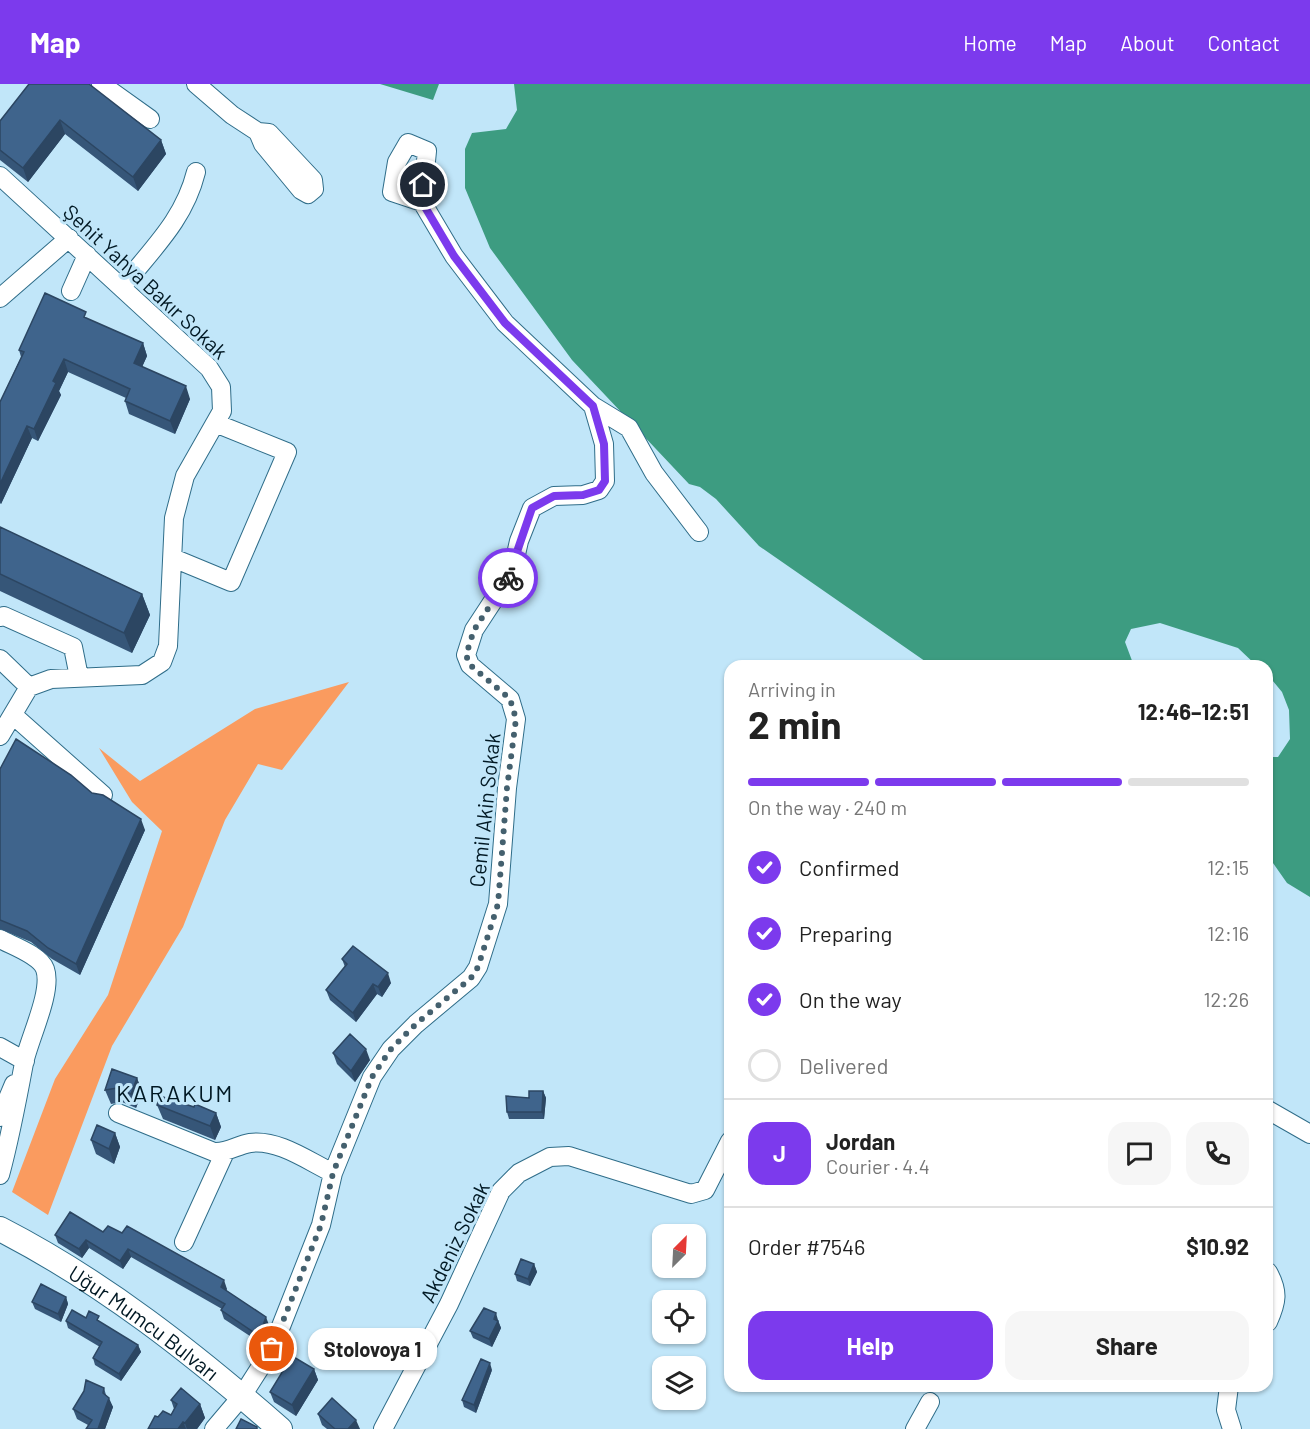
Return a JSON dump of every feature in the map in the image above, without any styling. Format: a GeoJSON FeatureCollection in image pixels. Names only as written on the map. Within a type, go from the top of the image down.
{"type":"FeatureCollection","features":[{"type":"Feature","properties":{"kind":"main road","name":"Uğur Mumcu Bulvarı"},"geometry":{"type":"LineString","coordinates":[[0,1229],[45,1253],[123,1302],[280,1429]]}},
{"type":"Feature","properties":{"kind":"street"},"geometry":{"type":"LineString","coordinates":[[101,84],[150,119]]}},
{"type":"Feature","properties":{"kind":"street"},"geometry":{"type":"LineString","coordinates":[[196,84],[232,115],[258,132]]}},
{"type":"Feature","properties":{"kind":"street"},"geometry":{"type":"LineString","coordinates":[[122,287],[178,219],[190,198],[196,172]]}},
{"type":"Feature","properties":{"kind":"street","name":"Şehit Yahya Bakır Sokak"},"geometry":{"type":"LineString","coordinates":[[0,176],[209,368],[221,387],[222,411],[185,476],[174,518],[168,646],[162,662],[142,675],[51,679],[29,687]]}},
{"type":"Feature","properties":{"kind":"street"},"geometry":{"type":"LineString","coordinates":[[422,202],[454,256],[505,323],[593,406],[629,428],[654,473],[699,532]]}},
{"type":"Feature","properties":{"kind":"street"},"geometry":{"type":"LineString","coordinates":[[0,297],[69,238]]}},
{"type":"Feature","properties":{"kind":"street"},"geometry":{"type":"LineString","coordinates":[[71,291],[87,255]]}},
{"type":"Feature","properties":{"kind":"street","name":"Cemil Akin Sokak"},"geometry":{"type":"LineString","coordinates":[[214,1429],[242,1396],[272,1349],[321,1225],[333,1173],[372,1077],[391,1049],[416,1024],[471,978],[478,967],[498,904],[507,788],[516,719],[510,699],[470,665],[466,655],[474,630],[512,572],[519,541],[532,508],[554,496],[583,495],[599,490],[605,481],[604,444],[593,406]]}},
{"type":"Feature","properties":{"kind":"street"},"geometry":{"type":"LineString","coordinates":[[173,558],[231,582],[287,452],[215,423]]}},
{"type":"Feature","properties":{"kind":"street"},"geometry":{"type":"LineString","coordinates":[[0,617],[3,616],[73,647],[80,677]]}},
{"type":"Feature","properties":{"kind":"street"},"geometry":{"type":"LineString","coordinates":[[0,659],[29,687],[0,736]]}},
{"type":"Feature","properties":{"kind":"street"},"geometry":{"type":"LineString","coordinates":[[13,715],[103,795]]}},
{"type":"Feature","properties":{"kind":"street"},"geometry":{"type":"LineString","coordinates":[[0,939],[34,958],[45,968],[47,983],[25,1061],[15,1120],[0,1175]]}},
{"type":"Feature","properties":{"kind":"street"},"geometry":{"type":"LineString","coordinates":[[0,1047],[25,1061]]}},
{"type":"Feature","properties":{"kind":"street"},"geometry":{"type":"LineString","coordinates":[[0,1114],[25,1061]]}},
{"type":"Feature","properties":{"kind":"street"},"geometry":{"type":"LineString","coordinates":[[118,1113],[214,1152],[225,1152],[248,1143],[268,1142],[333,1173]]}},
{"type":"Feature","properties":{"kind":"street"},"geometry":{"type":"LineString","coordinates":[[1273,1113],[1310,1134]]}},
{"type":"Feature","properties":{"kind":"street"},"geometry":{"type":"LineString","coordinates":[[184,1242],[225,1152]]}},
{"type":"Feature","properties":{"kind":"street","name":"Akdeniz Sokak"},"geometry":{"type":"LineString","coordinates":[[383,1429],[449,1304],[501,1191],[519,1173],[550,1157],[569,1156],[691,1194],[705,1190],[724,1153]]}},
{"type":"Feature","properties":{"kind":"street"},"geometry":{"type":"LineString","coordinates":[[1273,1281],[1276,1287],[1273,1310]]}},
{"type":"Feature","properties":{"kind":"street"},"geometry":{"type":"LineString","coordinates":[[1228,1392],[1226,1410],[1232,1429]]}},
{"type":"Feature","properties":{"kind":"street"},"geometry":{"type":"LineString","coordinates":[[915,1429],[930,1402]]}},
{"type":"Feature","properties":{"kind":"shaded area"},"geometry":{"type":"Polygon","coordinates":[[[380,84],[439,84],[433,100],[380,84]]]}},
{"type":"Feature","properties":{"kind":"shaded area"},"geometry":{"type":"Polygon","coordinates":[[[514,84],[1310,84],[1310,897],[1287,883],[1273,863],[1273,757],[1278,757],[1290,739],[1289,710],[1282,692],[1273,681],[1273,660],[1251,660],[1238,648],[1160,623],[1131,629],[1125,642],[1132,660],[923,660],[759,546],[716,499],[700,487],[689,484],[572,360],[490,248],[465,188],[465,149],[472,133],[506,129],[517,110],[514,84]]]}},
{"type":"Feature","properties":{"kind":"shaded area"},"geometry":{"type":"Polygon","coordinates":[[[349,682],[282,770],[258,764],[225,820],[183,927],[112,1046],[48,1215],[12,1192],[55,1079],[108,995],[162,831],[132,802],[99,748],[140,781],[255,709],[349,682]]]}},
{"type":"Feature","properties":{"kind":"building"},"geometry":{"type":"Polygon","coordinates":[[[29,84],[89,84],[161,140],[133,177],[60,120],[23,168],[0,150],[0,121],[29,84]]]}},
{"type":"Feature","properties":{"kind":"building"},"geometry":{"type":"Polygon","coordinates":[[[45,293],[86,312],[84,317],[143,343],[134,363],[186,386],[170,421],[125,401],[130,389],[64,359],[53,381],[56,383],[34,429],[27,426],[0,484],[0,402],[24,352],[19,350],[45,293]]]}},
{"type":"Feature","properties":{"kind":"building"},"geometry":{"type":"Polygon","coordinates":[[[0,527],[142,594],[124,633],[0,574],[0,527]]]}},
{"type":"Feature","properties":{"kind":"building"},"geometry":{"type":"Polygon","coordinates":[[[16,739],[71,775],[92,793],[103,795],[141,819],[76,964],[48,948],[27,931],[0,920],[0,769],[16,739]]]}},
{"type":"Feature","properties":{"kind":"building"},"geometry":{"type":"Polygon","coordinates":[[[353,946],[388,973],[378,987],[373,984],[353,1013],[326,990],[347,964],[342,959],[353,946]]]}},
{"type":"Feature","properties":{"kind":"building"},"geometry":{"type":"Polygon","coordinates":[[[350,1034],[366,1049],[351,1071],[333,1053],[350,1034]]]}},
{"type":"Feature","properties":{"kind":"building"},"geometry":{"type":"Polygon","coordinates":[[[112,1069],[137,1078],[131,1094],[117,1088],[105,1090],[112,1069]]]}},
{"type":"Feature","properties":{"kind":"building"},"geometry":{"type":"Polygon","coordinates":[[[529,1091],[543,1091],[542,1112],[507,1112],[506,1096],[529,1098],[529,1091]]]}},
{"type":"Feature","properties":{"kind":"building"},"geometry":{"type":"Polygon","coordinates":[[[160,1096],[194,1107],[195,1104],[216,1113],[210,1126],[157,1105],[160,1096]]]}},
{"type":"Feature","properties":{"kind":"building"},"geometry":{"type":"Polygon","coordinates":[[[97,1125],[115,1133],[109,1149],[91,1140],[97,1125]]]}},
{"type":"Feature","properties":{"kind":"building"},"geometry":{"type":"Polygon","coordinates":[[[70,1212],[103,1232],[108,1226],[122,1233],[127,1226],[224,1280],[221,1287],[266,1317],[259,1336],[221,1310],[225,1304],[128,1249],[120,1261],[86,1240],[79,1249],[55,1235],[70,1212]]]}},
{"type":"Feature","properties":{"kind":"building"},"geometry":{"type":"Polygon","coordinates":[[[521,1259],[534,1264],[528,1279],[515,1274],[521,1259]]]}},
{"type":"Feature","properties":{"kind":"building"},"geometry":{"type":"Polygon","coordinates":[[[41,1284],[66,1297],[58,1314],[32,1302],[41,1284]]]}},
{"type":"Feature","properties":{"kind":"building"},"geometry":{"type":"Polygon","coordinates":[[[484,1308],[496,1313],[494,1319],[498,1321],[489,1339],[470,1331],[484,1308]]]}},
{"type":"Feature","properties":{"kind":"building"},"geometry":{"type":"Polygon","coordinates":[[[72,1310],[86,1318],[89,1311],[99,1316],[97,1320],[138,1345],[119,1374],[93,1358],[102,1342],[66,1321],[72,1310]]]}},
{"type":"Feature","properties":{"kind":"building"},"geometry":{"type":"Polygon","coordinates":[[[292,1356],[314,1369],[292,1405],[270,1392],[292,1356]]]}},
{"type":"Feature","properties":{"kind":"building"},"geometry":{"type":"Polygon","coordinates":[[[481,1359],[490,1363],[474,1405],[462,1400],[481,1359]]]}},
{"type":"Feature","properties":{"kind":"building"},"geometry":{"type":"Polygon","coordinates":[[[86,1380],[104,1388],[103,1393],[109,1398],[98,1429],[86,1429],[92,1420],[73,1409],[84,1391],[86,1380]]]}},
{"type":"Feature","properties":{"kind":"building"},"geometry":{"type":"Polygon","coordinates":[[[181,1388],[200,1404],[185,1423],[183,1422],[178,1429],[148,1429],[155,1416],[158,1417],[163,1411],[171,1415],[177,1404],[171,1400],[181,1388]]]}},
{"type":"Feature","properties":{"kind":"building"},"geometry":{"type":"Polygon","coordinates":[[[332,1398],[356,1420],[348,1429],[335,1429],[318,1414],[332,1398]]]}},
{"type":"Feature","properties":{"kind":"building"},"geometry":{"type":"Polygon","coordinates":[[[241,1419],[257,1427],[257,1429],[236,1429],[241,1419]]]}},
{"type":"Feature","properties":{"kind":"way so far"},"geometry":{"type":"LineString","coordinates":[[272,1349],[321,1225],[333,1173],[372,1077],[391,1049],[416,1024],[471,978],[478,967],[498,904],[507,788],[516,719],[510,699],[470,665],[466,655],[474,630],[508,578]]}},
{"type":"Feature","properties":{"kind":"place","name":"Stolovoya 1"},"geometry":{"type":"Point","coordinates":[272,1349]}},
{"type":"Feature","properties":{"kind":"district","name":"KARAKUM"},"geometry":{"type":"Point","coordinates":[175,1092]}},
{"type":"Feature","properties":{"kind":"route"},"geometry":{"type":"LineString","coordinates":[[423,185],[422,202],[454,256],[505,323],[593,406],[604,444],[605,481],[599,490],[583,495],[554,496],[532,508],[519,541],[512,572],[508,578]]}}]}
